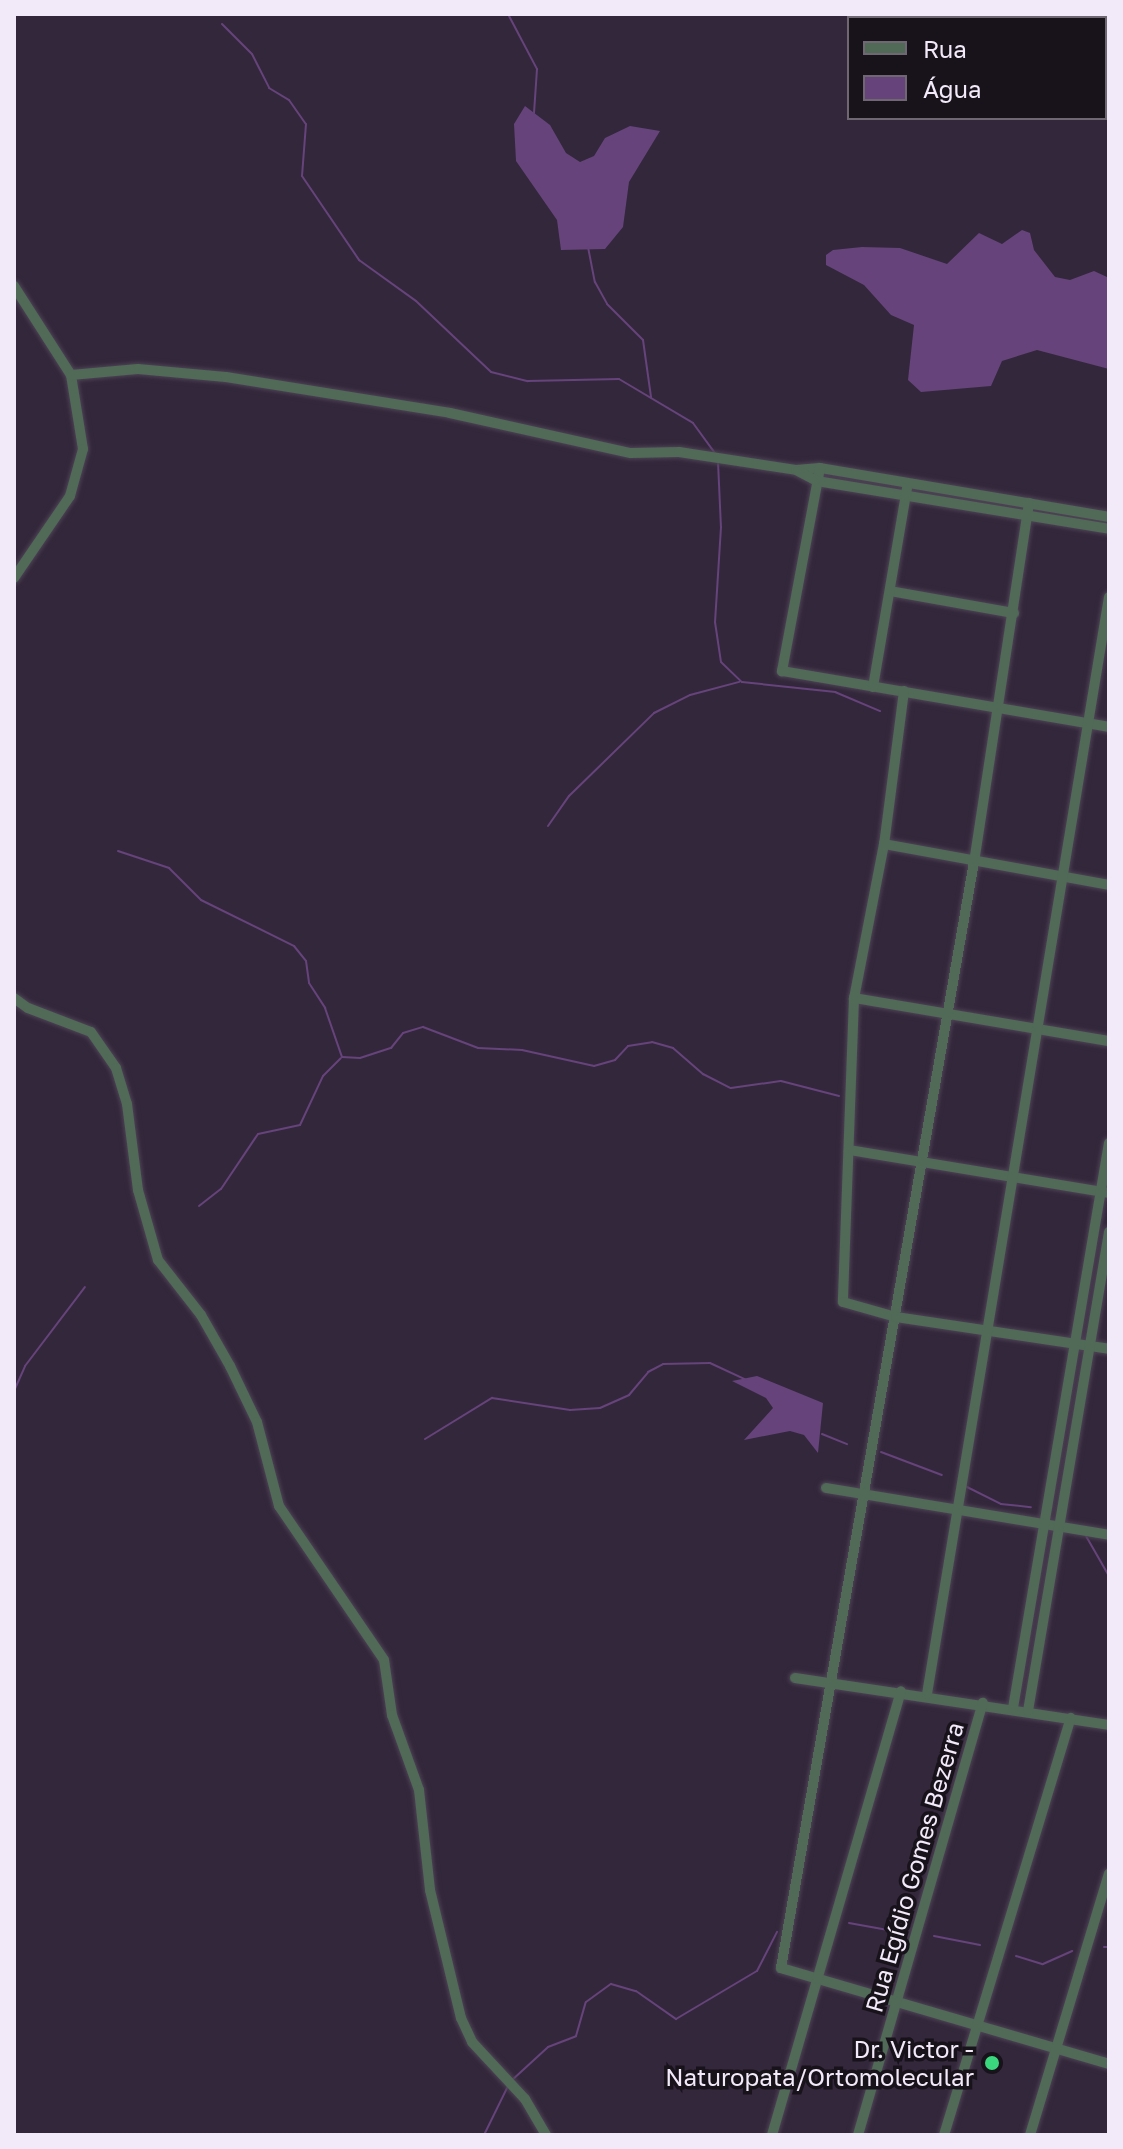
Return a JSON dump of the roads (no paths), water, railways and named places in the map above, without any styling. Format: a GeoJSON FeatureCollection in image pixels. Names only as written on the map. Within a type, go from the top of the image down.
{"type":"FeatureCollection","features":[{"type":"Feature","properties":{"kind":"street"},"geometry":{"type":"LineString","coordinates":[[14,286],[71,375],[82,428],[79,471],[58,517],[14,578]]}},
{"type":"Feature","properties":{"kind":"street"},"geometry":{"type":"LineString","coordinates":[[71,375],[138,369],[226,377],[450,413],[631,453],[679,452],[796,470],[820,468],[907,489]]}},
{"type":"Feature","properties":{"kind":"street"},"geometry":{"type":"LineString","coordinates":[[820,468],[782,671],[1109,727]]}},
{"type":"Feature","properties":{"kind":"street"},"geometry":{"type":"LineString","coordinates":[[796,470],[817,481],[907,489],[1029,509],[1109,517]]}},
{"type":"Feature","properties":{"kind":"street"},"geometry":{"type":"LineString","coordinates":[[873,687],[907,489]]}},
{"type":"Feature","properties":{"kind":"street"},"geometry":{"type":"LineString","coordinates":[[1029,509],[1109,529]]}},
{"type":"Feature","properties":{"kind":"street"},"geometry":{"type":"LineString","coordinates":[[1029,509],[974,862],[781,1968],[1109,2064]]}},
{"type":"Feature","properties":{"kind":"street"},"geometry":{"type":"LineString","coordinates":[[890,591],[1014,613]]}},
{"type":"Feature","properties":{"kind":"street"},"geometry":{"type":"LineString","coordinates":[[927,1694],[955,1510],[1109,597]]}},
{"type":"Feature","properties":{"kind":"street"},"geometry":{"type":"LineString","coordinates":[[904,691],[884,844],[854,998],[843,1302],[896,1317],[1109,1349]]}},
{"type":"Feature","properties":{"kind":"street"},"geometry":{"type":"LineString","coordinates":[[884,844],[1109,885]]}},
{"type":"Feature","properties":{"kind":"street"},"geometry":{"type":"LineString","coordinates":[[14,998],[28,1008],[91,1032],[109,1052],[125,1093],[138,1190],[158,1260],[213,1333],[236,1378],[257,1422],[279,1506],[384,1660],[392,1715],[419,1790],[430,1890],[461,2018],[472,2042],[531,2106],[546,2135]]}},
{"type":"Feature","properties":{"kind":"street"},"geometry":{"type":"LineString","coordinates":[[854,998],[1109,1041]]}},
{"type":"Feature","properties":{"kind":"street"},"geometry":{"type":"LineString","coordinates":[[1013,1708],[1105,1193],[1109,1143]]}},
{"type":"Feature","properties":{"kind":"street"},"geometry":{"type":"LineString","coordinates":[[849,1150],[1105,1193]]}},
{"type":"Feature","properties":{"kind":"street"},"geometry":{"type":"LineString","coordinates":[[1028,1711],[1109,1232]]}},
{"type":"Feature","properties":{"kind":"street"},"geometry":{"type":"LineString","coordinates":[[826,1488],[1109,1535]]}},
{"type":"Feature","properties":{"kind":"street"},"geometry":{"type":"LineString","coordinates":[[795,1678],[927,1694],[1109,1725]]}},
{"type":"Feature","properties":{"kind":"street"},"geometry":{"type":"LineString","coordinates":[[772,2135],[901,1691]]}},
{"type":"Feature","properties":{"kind":"street","name":"Rua Egídio Gomes Bezerra"},"geometry":{"type":"LineString","coordinates":[[858,2135],[983,1703]]}},
{"type":"Feature","properties":{"kind":"street"},"geometry":{"type":"LineString","coordinates":[[944,2135],[974,2024],[1071,1718]]}},
{"type":"Feature","properties":{"kind":"street"},"geometry":{"type":"LineString","coordinates":[[1030,2135],[1109,1874]]}},
{"type":"Feature","properties":{"kind":"water"},"geometry":{"type":"Polygon","coordinates":[[[525,106],[550,125],[566,153],[580,162],[594,156],[605,138],[630,126],[660,131],[629,182],[623,227],[605,249],[561,250],[557,220],[516,161],[514,124],[525,106]]]}},
{"type":"Feature","properties":{"kind":"water"},"geometry":{"type":"Polygon","coordinates":[[[1022,230],[1030,233],[1034,250],[1055,277],[1070,280],[1094,271],[1107,277],[1109,369],[1037,350],[1002,361],[991,386],[921,392],[908,380],[914,325],[891,315],[864,285],[826,265],[826,255],[833,250],[862,247],[900,248],[947,264],[979,233],[1002,244],[1022,230]]]}},
{"type":"Feature","properties":{"kind":"water"},"geometry":{"type":"Polygon","coordinates":[[[757,1376],[823,1403],[818,1453],[804,1435],[790,1431],[744,1440],[773,1408],[766,1398],[732,1381],[757,1376]]]}},
{"type":"Feature","properties":{"kind":"waterway"},"geometry":{"type":"LineString","coordinates":[[508,14],[537,69],[534,113]]}},
{"type":"Feature","properties":{"kind":"waterway"},"geometry":{"type":"LineString","coordinates":[[222,24],[252,54],[269,88],[289,100],[306,124],[302,176],[359,260],[416,301],[491,372],[528,381],[619,379],[693,423],[715,453]]}},
{"type":"Feature","properties":{"kind":"waterway"},"geometry":{"type":"LineString","coordinates":[[588,247],[595,282],[607,304],[643,340],[651,397]]}},
{"type":"Feature","properties":{"kind":"waterway"},"geometry":{"type":"LineString","coordinates":[[718,462],[721,527],[715,622],[721,662],[742,682],[835,692],[880,711]]}},
{"type":"Feature","properties":{"kind":"waterway"},"geometry":{"type":"LineString","coordinates":[[548,826],[569,796],[654,713],[690,695],[739,682]]}},
{"type":"Feature","properties":{"kind":"waterway"},"geometry":{"type":"LineString","coordinates":[[118,851],[169,868],[201,900],[294,946],[306,961],[309,983],[325,1008],[342,1057],[360,1058],[391,1048],[403,1033],[423,1027],[478,1048],[522,1050],[594,1066],[615,1060],[628,1046],[652,1042],[673,1048],[703,1074],[731,1088],[781,1081],[839,1096]]}},
{"type":"Feature","properties":{"kind":"waterway"},"geometry":{"type":"LineString","coordinates":[[199,1206],[221,1189],[258,1134],[300,1125],[323,1076],[341,1058]]}},
{"type":"Feature","properties":{"kind":"waterway"},"geometry":{"type":"LineString","coordinates":[[14,1391],[25,1366],[85,1287]]}},
{"type":"Feature","properties":{"kind":"waterway"},"geometry":{"type":"LineString","coordinates":[[425,1439],[492,1398],[570,1410],[600,1408],[629,1395],[648,1372],[663,1364],[710,1363],[746,1380]]}},
{"type":"Feature","properties":{"kind":"waterway"},"geometry":{"type":"LineString","coordinates":[[822,1434],[847,1444]]}},
{"type":"Feature","properties":{"kind":"waterway"},"geometry":{"type":"LineString","coordinates":[[881,1452],[942,1475]]}},
{"type":"Feature","properties":{"kind":"waterway"},"geometry":{"type":"LineString","coordinates":[[965,1486],[1001,1504],[1031,1507]]}},
{"type":"Feature","properties":{"kind":"waterway"},"geometry":{"type":"LineString","coordinates":[[1086,1536],[1109,1576]]}},
{"type":"Feature","properties":{"kind":"waterway"},"geometry":{"type":"LineString","coordinates":[[849,1923],[893,1931]]}},
{"type":"Feature","properties":{"kind":"waterway"},"geometry":{"type":"LineString","coordinates":[[511,2081],[548,2047],[576,2036],[586,2002],[611,1984],[636,1991],[676,2019],[757,1971],[777,1932]]}},
{"type":"Feature","properties":{"kind":"waterway"},"geometry":{"type":"LineString","coordinates":[[934,1936],[980,1945]]}},
{"type":"Feature","properties":{"kind":"waterway"},"geometry":{"type":"LineString","coordinates":[[1104,1947],[1109,1947]]}},
{"type":"Feature","properties":{"kind":"waterway"},"geometry":{"type":"LineString","coordinates":[[1016,1956],[1043,1964],[1072,1951]]}},
{"type":"Feature","properties":{"kind":"waterway"},"geometry":{"type":"LineString","coordinates":[[484,2135],[508,2086]]}},
{"type":"Feature","properties":{"kind":"place","name":"Dr. Victor - Naturopata/Ortomolecular"},"geometry":{"type":"Point","coordinates":[992,2063]}}]}
